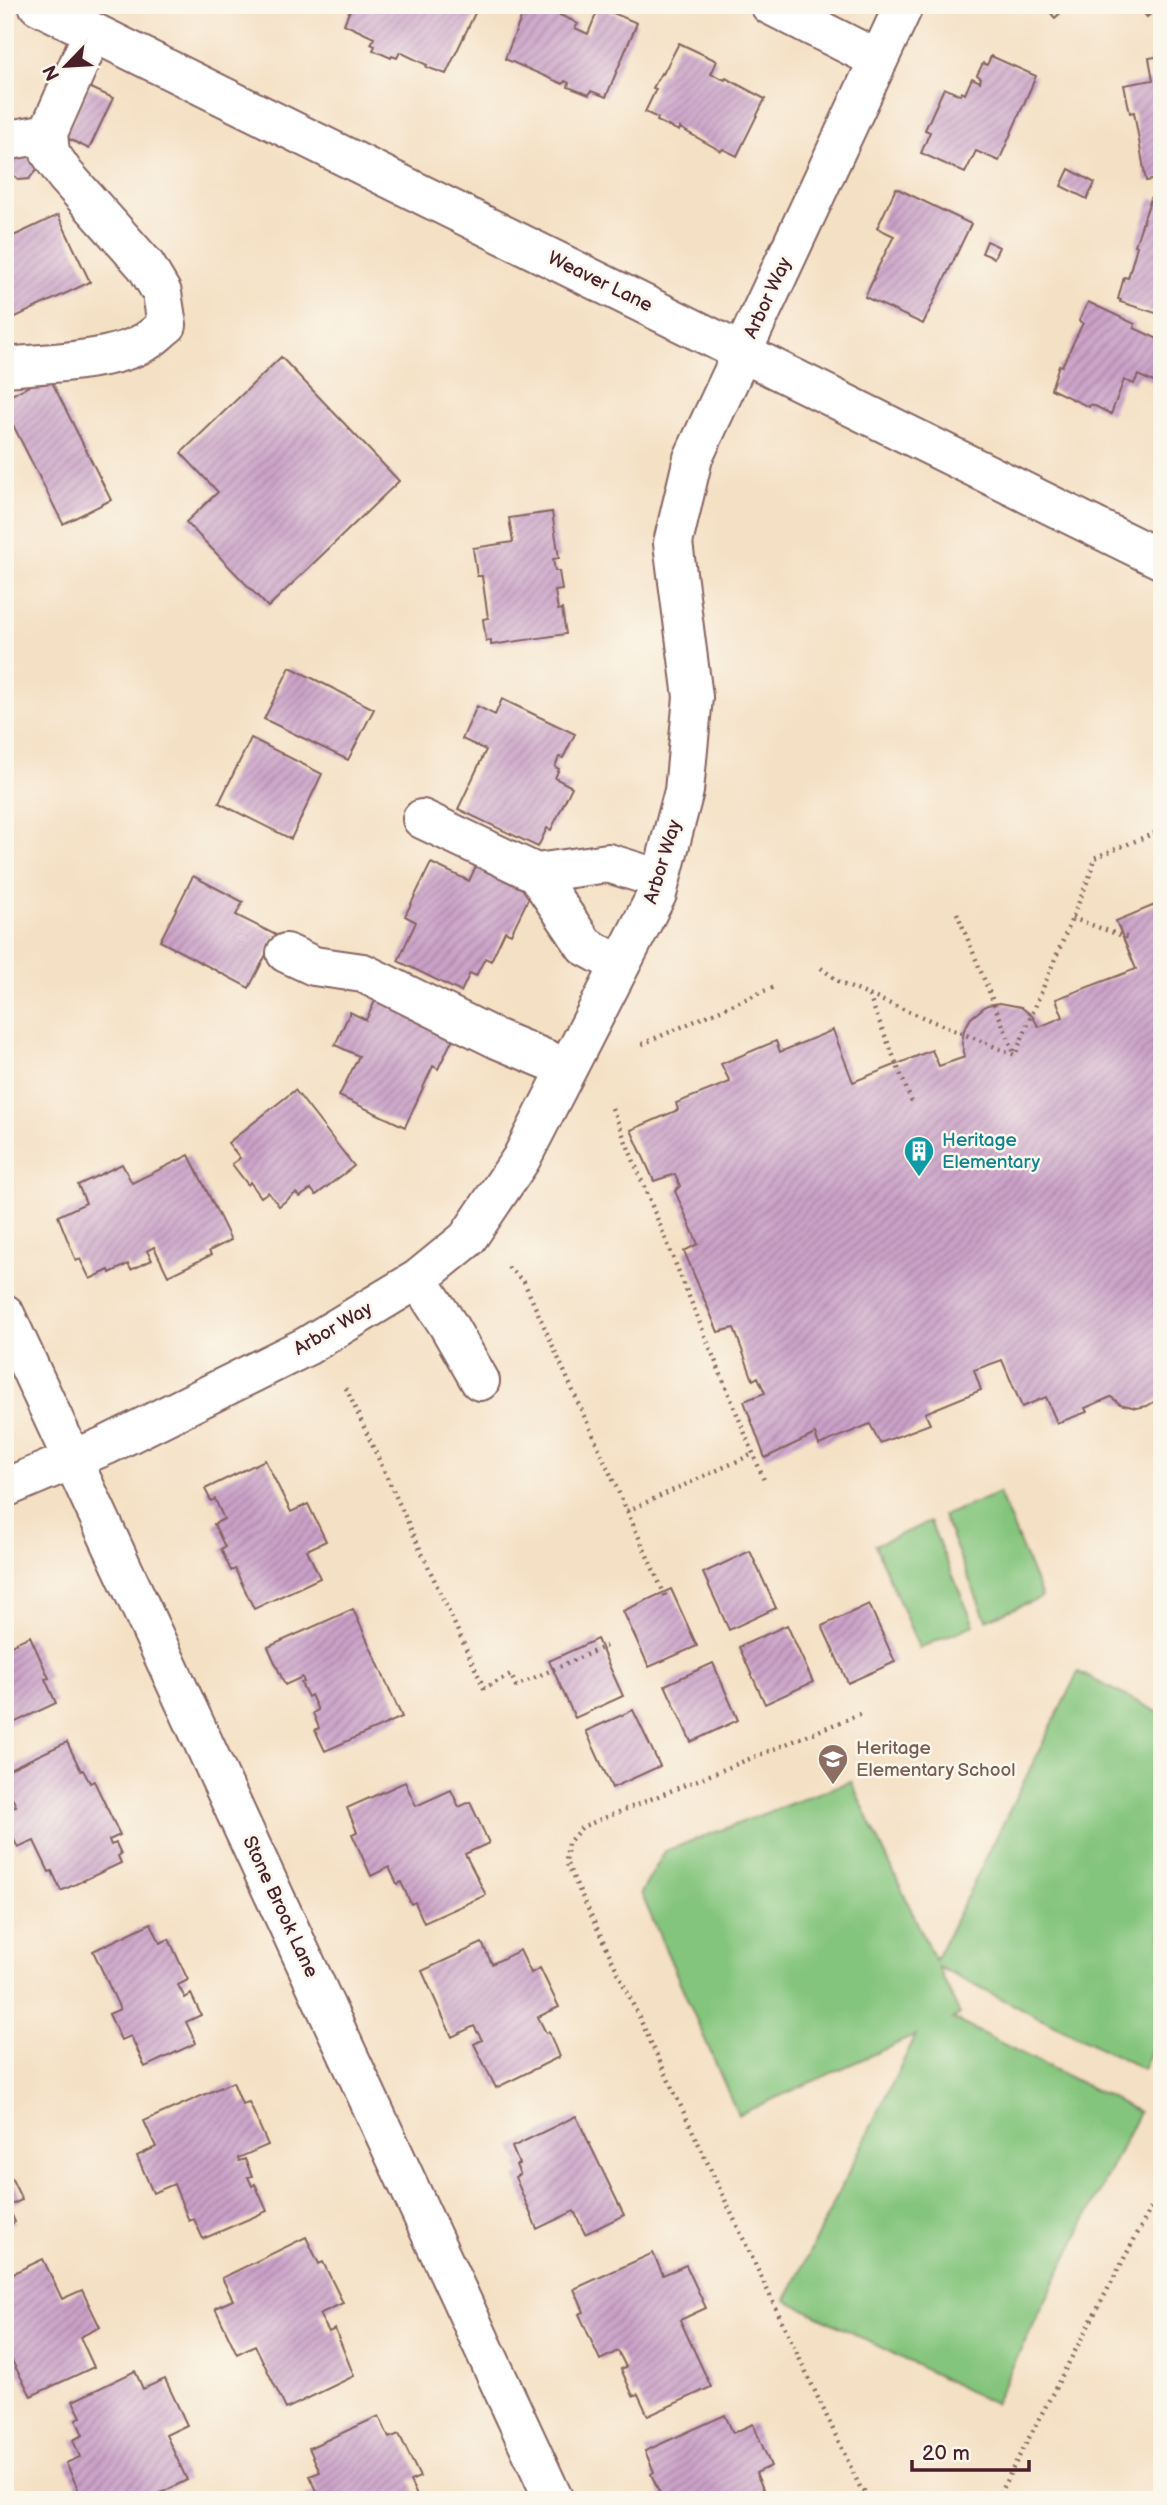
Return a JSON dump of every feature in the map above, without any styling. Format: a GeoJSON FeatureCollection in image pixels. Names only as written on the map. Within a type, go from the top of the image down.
{"type":"FeatureCollection","features":[{"type":"Feature","properties":{"kind":"street","name":"Weaver Lane"},"geometry":{"type":"LineString","coordinates":[[38,5],[1162,560]]}},
{"type":"Feature","properties":{"kind":"street"},"geometry":{"type":"LineString","coordinates":[[769,5],[877,59]]}},
{"type":"Feature","properties":{"kind":"street","name":"Arbor Way"},"geometry":{"type":"LineString","coordinates":[[5,1488],[74,1461],[307,1346],[418,1279],[467,1239],[521,1159],[657,894],[684,791],[693,697],[673,543],[693,458],[904,5]]}},
{"type":"Feature","properties":{"kind":"street"},"geometry":{"type":"LineString","coordinates":[[5,367],[117,353],[146,342],[167,325],[162,292],[146,266],[65,175],[50,153],[48,133],[93,32]]}},
{"type":"Feature","properties":{"kind":"street"},"geometry":{"type":"LineString","coordinates":[[5,141],[48,133]]}},
{"type":"Feature","properties":{"kind":"street"},"geometry":{"type":"LineString","coordinates":[[422,819],[536,873],[585,946],[620,965]]}},
{"type":"Feature","properties":{"kind":"street"},"geometry":{"type":"LineString","coordinates":[[536,873],[608,863],[660,880]]}},
{"type":"Feature","properties":{"kind":"street"},"geometry":{"type":"LineString","coordinates":[[286,953],[314,966],[363,973],[497,1039],[567,1068]]}},
{"type":"Feature","properties":{"kind":"street"},"geometry":{"type":"LineString","coordinates":[[418,1279],[480,1381]]}},
{"type":"Feature","properties":{"kind":"street","name":"Stone Brook Lane"},"geometry":{"type":"LineString","coordinates":[[5,1314],[554,2500]]}},
{"type":"Feature","properties":{"kind":"path"},"geometry":{"type":"LineString","coordinates":[[1014,1055],[1091,873],[1094,858],[1162,830]]}},
{"type":"Feature","properties":{"kind":"path"},"geometry":{"type":"LineString","coordinates":[[957,913],[1014,1055]]}},
{"type":"Feature","properties":{"kind":"path"},"geometry":{"type":"LineString","coordinates":[[1072,918],[1131,939]]}},
{"type":"Feature","properties":{"kind":"path"},"geometry":{"type":"LineString","coordinates":[[821,968],[842,984],[1014,1055]]}},
{"type":"Feature","properties":{"kind":"path"},"geometry":{"type":"LineString","coordinates":[[642,1044],[776,986]]}},
{"type":"Feature","properties":{"kind":"path"},"geometry":{"type":"LineString","coordinates":[[868,995],[913,1105]]}},
{"type":"Feature","properties":{"kind":"path"},"geometry":{"type":"LineString","coordinates":[[612,1108],[764,1480]]}},
{"type":"Feature","properties":{"kind":"path"},"geometry":{"type":"LineString","coordinates":[[508,1267],[524,1282],[667,1600]]}},
{"type":"Feature","properties":{"kind":"path"},"geometry":{"type":"LineString","coordinates":[[346,1388],[484,1688],[511,1675],[516,1686],[608,1645]]}},
{"type":"Feature","properties":{"kind":"path"},"geometry":{"type":"LineString","coordinates":[[627,1511],[753,1454]]}},
{"type":"Feature","properties":{"kind":"path"},"geometry":{"type":"LineString","coordinates":[[860,1714],[582,1827],[568,1843],[566,1862],[860,2487],[873,2500]]}},
{"type":"Feature","properties":{"kind":"path"},"geometry":{"type":"LineString","coordinates":[[996,2500],[1162,2186]]}},
{"type":"Feature","properties":{"kind":"green space"},"geometry":{"type":"Polygon","coordinates":[[[999,1493],[1042,1597],[986,1620],[943,1516],[999,1493]]]}},
{"type":"Feature","properties":{"kind":"green space"},"geometry":{"type":"Polygon","coordinates":[[[930,1522],[974,1625],[919,1648],[875,1545],[930,1522]]]}},
{"type":"Feature","properties":{"kind":"green space"},"geometry":{"type":"Polygon","coordinates":[[[1078,1672],[1162,1714],[1162,2030],[1143,2069],[938,1967],[960,2015],[953,2019],[1139,2112],[994,2404],[786,2300],[916,2035],[738,2115],[641,1893],[665,1851],[851,1781],[935,1961],[1078,1672]]]}},
{"type":"Feature","properties":{"kind":"building"},"geometry":{"type":"Polygon","coordinates":[[[352,5],[465,5],[476,11],[446,74],[426,67],[427,65],[400,52],[397,58],[391,58],[373,50],[375,46],[371,44],[374,38],[344,24],[352,5]]]}},
{"type":"Feature","properties":{"kind":"building"},"geometry":{"type":"Polygon","coordinates":[[[526,5],[543,12],[544,8],[571,20],[578,24],[575,28],[588,34],[599,7],[637,23],[606,97],[591,91],[589,95],[568,87],[569,83],[565,81],[563,84],[505,59],[526,5]]]}},
{"type":"Feature","properties":{"kind":"building"},"geometry":{"type":"Polygon","coordinates":[[[1044,5],[1069,5],[1055,18],[1044,5]]]}},
{"type":"Feature","properties":{"kind":"building"},"geometry":{"type":"Polygon","coordinates":[[[1137,5],[1161,5],[1147,17],[1137,5]]]}},
{"type":"Feature","properties":{"kind":"building"},"geometry":{"type":"Polygon","coordinates":[[[679,43],[717,61],[711,74],[725,80],[726,78],[765,99],[737,156],[723,149],[721,151],[680,128],[679,131],[657,121],[658,118],[645,112],[656,89],[653,88],[679,43]]]}},
{"type":"Feature","properties":{"kind":"building"},"geometry":{"type":"Polygon","coordinates":[[[991,56],[1036,76],[999,161],[976,151],[965,173],[921,153],[930,132],[925,130],[944,88],[960,95],[961,92],[965,94],[972,78],[980,82],[981,78],[977,75],[983,63],[987,65],[991,56]]]}},
{"type":"Feature","properties":{"kind":"building"},"geometry":{"type":"Polygon","coordinates":[[[1162,56],[1162,178],[1146,181],[1134,112],[1130,113],[1124,85],[1153,80],[1149,58],[1162,56]]]}},
{"type":"Feature","properties":{"kind":"building"},"geometry":{"type":"Polygon","coordinates":[[[89,87],[113,98],[89,149],[65,137],[89,87]]]}},
{"type":"Feature","properties":{"kind":"building"},"geometry":{"type":"Polygon","coordinates":[[[29,152],[37,164],[37,169],[29,179],[19,180],[10,172],[9,162],[11,157],[29,152]]]}},
{"type":"Feature","properties":{"kind":"building"},"geometry":{"type":"Polygon","coordinates":[[[1069,169],[1095,183],[1087,199],[1061,186],[1069,169]]]}},
{"type":"Feature","properties":{"kind":"building"},"geometry":{"type":"Polygon","coordinates":[[[896,188],[971,224],[923,324],[865,297],[894,236],[877,228],[896,188]]]}},
{"type":"Feature","properties":{"kind":"building"},"geometry":{"type":"Polygon","coordinates":[[[1151,198],[1162,201],[1162,315],[1120,302],[1118,299],[1124,277],[1128,278],[1137,246],[1135,245],[1151,198]]]}},
{"type":"Feature","properties":{"kind":"building"},"geometry":{"type":"Polygon","coordinates":[[[58,215],[90,282],[5,322],[5,240],[58,215]]]}},
{"type":"Feature","properties":{"kind":"building"},"geometry":{"type":"Polygon","coordinates":[[[987,241],[999,247],[994,258],[982,253],[987,241]]]}},
{"type":"Feature","properties":{"kind":"building"},"geometry":{"type":"Polygon","coordinates":[[[1088,302],[1135,324],[1134,328],[1162,341],[1162,386],[1138,375],[1134,384],[1124,380],[1111,414],[1051,389],[1059,365],[1062,366],[1083,323],[1079,321],[1088,302]]]}},
{"type":"Feature","properties":{"kind":"building"},"geometry":{"type":"Polygon","coordinates":[[[281,357],[399,481],[268,607],[186,522],[218,492],[181,453],[281,357]]]}},
{"type":"Feature","properties":{"kind":"building"},"geometry":{"type":"Polygon","coordinates":[[[49,376],[111,500],[63,524],[5,409],[5,398],[49,376]]]}},
{"type":"Feature","properties":{"kind":"building"},"geometry":{"type":"Polygon","coordinates":[[[552,512],[559,558],[553,559],[555,571],[559,571],[562,590],[555,591],[558,610],[562,609],[566,634],[491,645],[491,640],[486,641],[483,619],[488,618],[482,576],[477,576],[473,548],[513,542],[509,518],[552,512]]]}},
{"type":"Feature","properties":{"kind":"building"},"geometry":{"type":"Polygon","coordinates":[[[290,667],[374,709],[348,760],[264,719],[290,667]]]}},
{"type":"Feature","properties":{"kind":"building"},"geometry":{"type":"Polygon","coordinates":[[[502,699],[575,734],[563,758],[559,757],[555,767],[559,769],[555,778],[572,787],[551,830],[547,828],[538,847],[458,809],[486,750],[462,739],[477,706],[495,715],[502,699]]]}},
{"type":"Feature","properties":{"kind":"building"},"geometry":{"type":"Polygon","coordinates":[[[251,738],[322,774],[291,839],[219,803],[251,738]]]}},
{"type":"Feature","properties":{"kind":"building"},"geometry":{"type":"Polygon","coordinates":[[[431,863],[469,881],[476,866],[531,893],[511,934],[505,931],[491,961],[485,958],[476,976],[470,973],[461,992],[398,961],[416,922],[405,916],[431,863]]]}},
{"type":"Feature","properties":{"kind":"building"},"geometry":{"type":"Polygon","coordinates":[[[193,876],[243,902],[236,915],[276,935],[249,988],[160,941],[193,876]]]}},
{"type":"Feature","properties":{"kind":"building","name":"Heritage Elementary"},"geometry":{"type":"Polygon","coordinates":[[[1162,902],[1162,1397],[1147,1406],[1136,1408],[1120,1404],[1111,1397],[1085,1408],[1087,1412],[1057,1423],[1046,1397],[1022,1407],[1002,1360],[974,1370],[981,1390],[925,1413],[930,1424],[880,1443],[870,1424],[819,1445],[815,1434],[765,1458],[744,1401],[765,1393],[758,1377],[753,1380],[734,1328],[718,1332],[684,1251],[698,1244],[675,1191],[680,1186],[675,1174],[654,1181],[631,1130],[678,1110],[676,1103],[730,1082],[721,1064],[776,1041],[780,1052],[833,1030],[853,1082],[932,1050],[939,1066],[965,1057],[962,1043],[964,1030],[971,1018],[987,1005],[1000,1003],[1021,1007],[1032,1016],[1039,1027],[1063,1017],[1056,999],[1136,969],[1116,921],[1162,902]]]}},
{"type":"Feature","properties":{"kind":"building"},"geometry":{"type":"Polygon","coordinates":[[[376,999],[457,1030],[438,1069],[433,1066],[405,1127],[339,1096],[359,1056],[335,1045],[350,1012],[366,1020],[376,999]]]}},
{"type":"Feature","properties":{"kind":"building"},"geometry":{"type":"Polygon","coordinates":[[[295,1090],[354,1166],[316,1195],[311,1189],[300,1197],[296,1193],[279,1206],[268,1192],[261,1197],[250,1182],[248,1185],[232,1164],[240,1158],[228,1143],[295,1090]]]}},
{"type":"Feature","properties":{"kind":"building"},"geometry":{"type":"Polygon","coordinates":[[[189,1155],[231,1240],[209,1251],[211,1255],[168,1276],[154,1247],[147,1251],[152,1260],[131,1270],[128,1264],[90,1279],[80,1259],[76,1261],[58,1216],[86,1203],[78,1185],[122,1164],[132,1183],[189,1155]]]}},
{"type":"Feature","properties":{"kind":"building"},"geometry":{"type":"Polygon","coordinates":[[[265,1460],[291,1512],[308,1504],[326,1541],[307,1550],[320,1578],[254,1609],[235,1569],[231,1571],[221,1549],[225,1547],[214,1524],[224,1519],[215,1499],[211,1501],[205,1489],[265,1460]]]}},
{"type":"Feature","properties":{"kind":"building"},"geometry":{"type":"Polygon","coordinates":[[[750,1551],[776,1608],[729,1630],[703,1573],[750,1551]]]}},
{"type":"Feature","properties":{"kind":"building"},"geometry":{"type":"Polygon","coordinates":[[[671,1589],[697,1646],[649,1667],[623,1611],[671,1589]]]}},
{"type":"Feature","properties":{"kind":"building"},"geometry":{"type":"Polygon","coordinates":[[[869,1604],[895,1662],[848,1683],[822,1626],[869,1604]]]}},
{"type":"Feature","properties":{"kind":"building"},"geometry":{"type":"Polygon","coordinates":[[[353,1609],[402,1717],[325,1751],[315,1730],[319,1728],[313,1713],[318,1710],[301,1683],[304,1682],[302,1677],[285,1685],[268,1647],[353,1609]]]}},
{"type":"Feature","properties":{"kind":"building"},"geometry":{"type":"Polygon","coordinates":[[[787,1625],[813,1682],[765,1704],[739,1647],[787,1625]]]}},
{"type":"Feature","properties":{"kind":"building"},"geometry":{"type":"Polygon","coordinates":[[[30,1636],[49,1678],[45,1679],[56,1703],[5,1727],[5,1642],[7,1647],[30,1636]]]}},
{"type":"Feature","properties":{"kind":"building"},"geometry":{"type":"Polygon","coordinates":[[[597,1639],[623,1696],[575,1718],[549,1661],[597,1639]]]}},
{"type":"Feature","properties":{"kind":"building"},"geometry":{"type":"Polygon","coordinates":[[[713,1663],[738,1720],[691,1742],[665,1685],[713,1663]]]}},
{"type":"Feature","properties":{"kind":"building"},"geometry":{"type":"Polygon","coordinates":[[[633,1710],[660,1766],[612,1788],[586,1731],[633,1710]]]}},
{"type":"Feature","properties":{"kind":"building"},"geometry":{"type":"Polygon","coordinates":[[[67,1742],[81,1771],[83,1770],[90,1783],[94,1781],[120,1835],[109,1840],[111,1845],[116,1843],[121,1854],[118,1856],[121,1863],[61,1891],[34,1841],[18,1848],[5,1822],[5,1811],[16,1806],[5,1782],[5,1771],[67,1742]]]}},
{"type":"Feature","properties":{"kind":"building"},"geometry":{"type":"Polygon","coordinates":[[[405,1782],[416,1806],[451,1790],[459,1807],[470,1802],[489,1843],[465,1854],[486,1895],[424,1923],[415,1902],[411,1904],[401,1882],[397,1884],[389,1867],[371,1876],[352,1834],[357,1832],[347,1808],[405,1782]]]}},
{"type":"Feature","properties":{"kind":"building"},"geometry":{"type":"Polygon","coordinates":[[[151,1923],[160,1943],[169,1939],[188,1980],[178,1985],[185,1998],[191,1994],[201,2015],[186,2022],[196,2043],[145,2067],[131,2036],[121,2040],[109,2014],[120,2009],[93,1951],[151,1923]]]}},
{"type":"Feature","properties":{"kind":"building"},"geometry":{"type":"Polygon","coordinates":[[[482,1943],[492,1964],[520,1950],[531,1973],[540,1968],[559,2007],[538,2017],[546,2033],[549,2032],[559,2057],[496,2088],[474,2044],[482,2040],[474,2026],[452,2037],[422,1971],[482,1943]]]}},
{"type":"Feature","properties":{"kind":"building"},"geometry":{"type":"Polygon","coordinates":[[[233,2082],[242,2104],[249,2102],[268,2145],[238,2158],[239,2161],[245,2159],[252,2176],[248,2177],[252,2186],[255,2184],[267,2211],[203,2239],[194,2219],[189,2221],[174,2184],[153,2193],[137,2156],[156,2147],[144,2121],[233,2082]]]}},
{"type":"Feature","properties":{"kind":"building"},"geometry":{"type":"Polygon","coordinates":[[[576,2116],[624,2215],[585,2234],[574,2211],[537,2229],[515,2177],[520,2174],[516,2165],[519,2164],[512,2147],[576,2116]]]}},
{"type":"Feature","properties":{"kind":"building"},"geometry":{"type":"Polygon","coordinates":[[[5,2157],[10,2168],[7,2169],[22,2200],[8,2206],[15,2222],[5,2227],[5,2157]]]}},
{"type":"Feature","properties":{"kind":"building"},"geometry":{"type":"Polygon","coordinates":[[[306,2237],[319,2264],[323,2262],[343,2303],[319,2314],[329,2332],[335,2329],[354,2376],[286,2409],[255,2345],[237,2354],[215,2308],[233,2300],[222,2278],[306,2237]]]}},
{"type":"Feature","properties":{"kind":"building"},"geometry":{"type":"Polygon","coordinates":[[[653,2253],[663,2275],[686,2265],[706,2308],[680,2320],[711,2387],[648,2416],[638,2394],[633,2396],[621,2369],[626,2367],[618,2351],[600,2360],[579,2314],[584,2312],[574,2289],[653,2253]]]}},
{"type":"Feature","properties":{"kind":"building"},"geometry":{"type":"Polygon","coordinates":[[[43,2259],[62,2299],[82,2290],[100,2327],[80,2337],[94,2367],[31,2396],[5,2348],[5,2277],[43,2259]]]}},
{"type":"Feature","properties":{"kind":"building"},"geometry":{"type":"Polygon","coordinates":[[[135,2371],[143,2389],[165,2379],[187,2425],[166,2435],[187,2480],[147,2500],[83,2500],[66,2463],[80,2457],[73,2440],[83,2435],[76,2419],[81,2417],[73,2401],[135,2371]]]}},
{"type":"Feature","properties":{"kind":"building"},"geometry":{"type":"Polygon","coordinates":[[[725,2415],[733,2433],[753,2424],[771,2466],[756,2473],[768,2500],[663,2500],[651,2474],[654,2472],[645,2451],[725,2415]]]}},
{"type":"Feature","properties":{"kind":"building"},"geometry":{"type":"Polygon","coordinates":[[[379,2416],[389,2438],[399,2434],[420,2477],[410,2481],[419,2500],[298,2500],[317,2491],[310,2476],[320,2472],[309,2448],[379,2416]]]}},
{"type":"Feature","properties":{"kind":"place","name":"Heritage Elementary"},"geometry":{"type":"Point","coordinates":[919,1178]}},
{"type":"Feature","properties":{"kind":"place","name":"Heritage Elementary School"},"geometry":{"type":"Point","coordinates":[833,1786]}}]}
